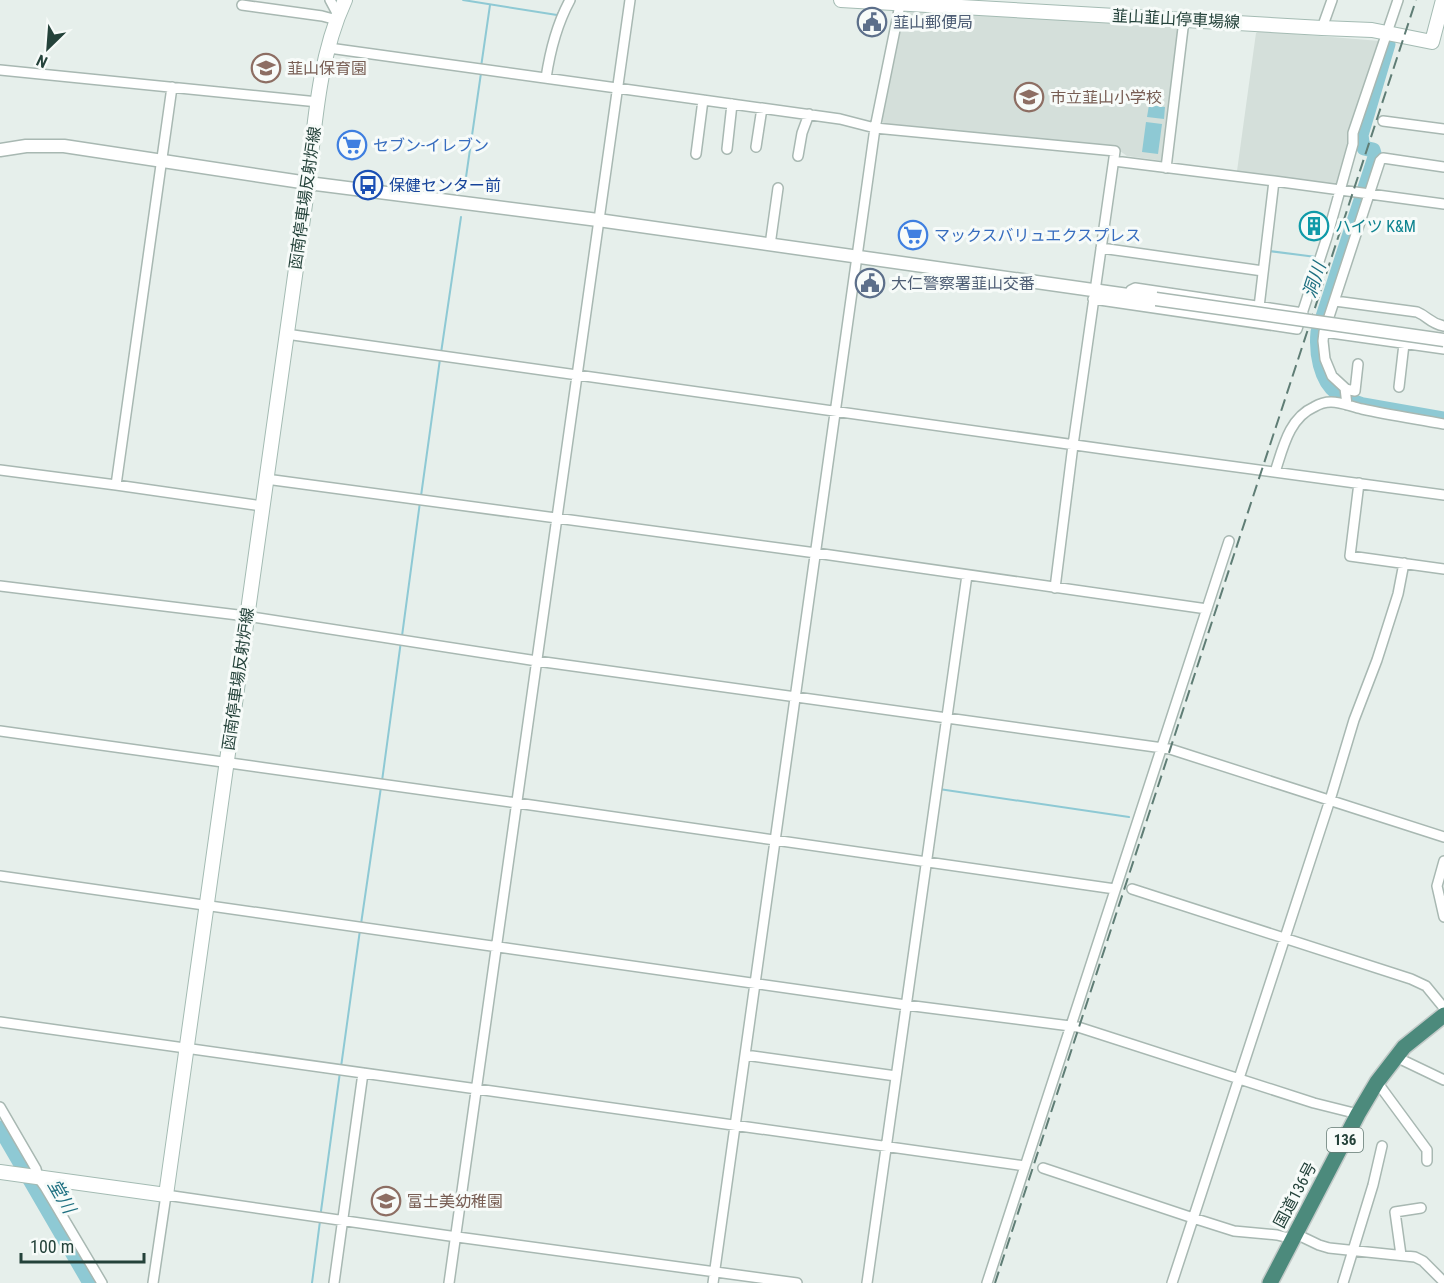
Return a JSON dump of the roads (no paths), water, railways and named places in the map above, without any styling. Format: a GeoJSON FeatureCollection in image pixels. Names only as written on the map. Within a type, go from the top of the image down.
{"type":"FeatureCollection","features":[{"type":"Feature","properties":{"kind":"highway","name":"国道136号"},"geometry":{"type":"LineString","coordinates":[[1270,1283],[1377,1082],[1411,1041],[1444,1015]]}},
{"type":"Feature","properties":{"kind":"main road","name":"函南停車場反射炉線"},"geometry":{"type":"LineString","coordinates":[[166,1195],[318,102],[337,17],[345,0]]}},
{"type":"Feature","properties":{"kind":"main road","name":"韮山韮山停車場線"},"geometry":{"type":"LineString","coordinates":[[841,0],[1361,29],[1438,43],[1443,0]]}},
{"type":"Feature","properties":{"kind":"main road"},"geometry":{"type":"LineString","coordinates":[[0,1172],[166,1195]]}},
{"type":"Feature","properties":{"kind":"street"},"geometry":{"type":"LineString","coordinates":[[242,5],[337,17],[330,0]]}},
{"type":"Feature","properties":{"kind":"street"},"geometry":{"type":"LineString","coordinates":[[546,78],[556,33],[570,0]]}},
{"type":"Feature","properties":{"kind":"street"},"geometry":{"type":"LineString","coordinates":[[449,1283],[630,0]]}},
{"type":"Feature","properties":{"kind":"street"},"geometry":{"type":"LineString","coordinates":[[1322,28],[1332,0]]}},
{"type":"Feature","properties":{"kind":"street"},"geometry":{"type":"LineString","coordinates":[[0,150],[26,146],[64,146],[308,183],[598,220],[856,257],[1094,294],[1297,329],[1327,237],[1353,144],[1353,133],[1398,0]]}},
{"type":"Feature","properties":{"kind":"street"},"geometry":{"type":"LineString","coordinates":[[713,1283],[856,257],[875,128],[900,2]]}},
{"type":"Feature","properties":{"kind":"street"},"geometry":{"type":"LineString","coordinates":[[1166,168],[1184,20]]}},
{"type":"Feature","properties":{"kind":"street"},"geometry":{"type":"LineString","coordinates":[[329,48],[840,118],[875,128],[1115,151],[1055,588]]}},
{"type":"Feature","properties":{"kind":"street"},"geometry":{"type":"LineString","coordinates":[[0,70],[318,102]]}},
{"type":"Feature","properties":{"kind":"street"},"geometry":{"type":"LineString","coordinates":[[116,485],[172,87]]}},
{"type":"Feature","properties":{"kind":"street"},"geometry":{"type":"LineString","coordinates":[[696,154],[703,100]]}},
{"type":"Feature","properties":{"kind":"street"},"geometry":{"type":"LineString","coordinates":[[727,149],[732,104]]}},
{"type":"Feature","properties":{"kind":"street"},"geometry":{"type":"LineString","coordinates":[[756,147],[762,108]]}},
{"type":"Feature","properties":{"kind":"street"},"geometry":{"type":"LineString","coordinates":[[798,156],[802,133],[809,114]]}},
{"type":"Feature","properties":{"kind":"street"},"geometry":{"type":"LineString","coordinates":[[1383,121],[1444,129]]}},
{"type":"Feature","properties":{"kind":"street"},"geometry":{"type":"LineString","coordinates":[[1347,404],[1345,391],[1328,368],[1324,351],[1324,332],[1365,193],[1381,158],[1444,167]]}},
{"type":"Feature","properties":{"kind":"street"},"geometry":{"type":"LineString","coordinates":[[1114,161],[1444,204]]}},
{"type":"Feature","properties":{"kind":"street"},"geometry":{"type":"LineString","coordinates":[[1259,307],[1274,181]]}},
{"type":"Feature","properties":{"kind":"street"},"geometry":{"type":"LineString","coordinates":[[770,245],[778,188]]}},
{"type":"Feature","properties":{"kind":"street"},"geometry":{"type":"LineString","coordinates":[[1101,248],[1263,271]]}},
{"type":"Feature","properties":{"kind":"street"},"geometry":{"type":"LineString","coordinates":[[1129,295],[1135,288],[1303,313]]}},
{"type":"Feature","properties":{"kind":"street"},"geometry":{"type":"LineString","coordinates":[[1094,294],[1156,298],[1444,340]]}},
{"type":"Feature","properties":{"kind":"street"},"geometry":{"type":"LineString","coordinates":[[1335,301],[1417,312],[1430,322],[1444,326]]}},
{"type":"Feature","properties":{"kind":"street"},"geometry":{"type":"LineString","coordinates":[[1324,332],[1444,349]]}},
{"type":"Feature","properties":{"kind":"street"},"geometry":{"type":"LineString","coordinates":[[286,334],[1444,495]]}},
{"type":"Feature","properties":{"kind":"street"},"geometry":{"type":"LineString","coordinates":[[1399,387],[1404,344]]}},
{"type":"Feature","properties":{"kind":"street"},"geometry":{"type":"LineString","coordinates":[[1345,391],[1355,391],[1358,364]]}},
{"type":"Feature","properties":{"kind":"street"},"geometry":{"type":"LineString","coordinates":[[1275,472],[1286,440],[1298,418],[1310,408],[1326,402],[1444,423]]}},
{"type":"Feature","properties":{"kind":"street"},"geometry":{"type":"LineString","coordinates":[[0,470],[262,506]]}},
{"type":"Feature","properties":{"kind":"street"},"geometry":{"type":"LineString","coordinates":[[266,479],[816,553],[1207,609]]}},
{"type":"Feature","properties":{"kind":"street"},"geometry":{"type":"LineString","coordinates":[[1359,483],[1350,556],[1444,569]]}},
{"type":"Feature","properties":{"kind":"street"},"geometry":{"type":"LineString","coordinates":[[987,1283],[1229,541]]}},
{"type":"Feature","properties":{"kind":"street"},"geometry":{"type":"LineString","coordinates":[[1172,1283],[1354,720],[1377,660],[1398,594],[1404,563]]}},
{"type":"Feature","properties":{"kind":"street"},"geometry":{"type":"LineString","coordinates":[[867,1283],[967,575]]}},
{"type":"Feature","properties":{"kind":"street"},"geometry":{"type":"LineString","coordinates":[[0,586],[246,616],[537,661],[1161,747],[1178,750],[1444,837]]}},
{"type":"Feature","properties":{"kind":"street"},"geometry":{"type":"LineString","coordinates":[[0,731],[1115,889]]}},
{"type":"Feature","properties":{"kind":"street"},"geometry":{"type":"LineString","coordinates":[[1444,861],[1437,886],[1444,917]]}},
{"type":"Feature","properties":{"kind":"street"},"geometry":{"type":"LineString","coordinates":[[0,876],[906,1005],[1078,1027],[1314,1103],[1358,1114]]}},
{"type":"Feature","properties":{"kind":"street"},"geometry":{"type":"LineString","coordinates":[[1132,890],[1420,983],[1430,990],[1444,1008]]}},
{"type":"Feature","properties":{"kind":"street"},"geometry":{"type":"LineString","coordinates":[[0,1022],[1025,1166]]}},
{"type":"Feature","properties":{"kind":"street"},"geometry":{"type":"LineString","coordinates":[[745,1055],[896,1076]]}},
{"type":"Feature","properties":{"kind":"street"},"geometry":{"type":"LineString","coordinates":[[1396,1057],[1444,1080]]}},
{"type":"Feature","properties":{"kind":"street"},"geometry":{"type":"LineString","coordinates":[[334,1283],[363,1073]]}},
{"type":"Feature","properties":{"kind":"street"},"geometry":{"type":"LineString","coordinates":[[1377,1082],[1428,1150],[1427,1161]]}},
{"type":"Feature","properties":{"kind":"street"},"geometry":{"type":"LineString","coordinates":[[0,1107],[36,1169],[38,1177],[102,1283]]}},
{"type":"Feature","properties":{"kind":"street"},"geometry":{"type":"LineString","coordinates":[[1343,1283],[1373,1185],[1382,1146]]}},
{"type":"Feature","properties":{"kind":"street"},"geometry":{"type":"LineString","coordinates":[[1043,1168],[1234,1230],[1294,1236],[1340,1250],[1415,1257],[1421,1259],[1444,1282]]}},
{"type":"Feature","properties":{"kind":"street"},"geometry":{"type":"LineString","coordinates":[[153,1283],[166,1195],[797,1283]]}},
{"type":"Feature","properties":{"kind":"street"},"geometry":{"type":"LineString","coordinates":[[1401,1255],[1395,1212],[1421,1208]]}},
{"type":"Feature","properties":{"kind":"water"},"geometry":{"type":"Polygon","coordinates":[[[1149,105],[1165,107],[1164,119],[1147,117],[1149,105]]]}},
{"type":"Feature","properties":{"kind":"water"},"geometry":{"type":"Polygon","coordinates":[[[1146,122],[1162,124],[1158,154],[1142,152],[1146,122]]]}},
{"type":"Feature","properties":{"kind":"waterway"},"geometry":{"type":"LineString","coordinates":[[463,0],[557,15],[561,9]]}},
{"type":"Feature","properties":{"kind":"waterway"},"geometry":{"type":"LineString","coordinates":[[481,67],[490,5]]}},
{"type":"Feature","properties":{"kind":"waterway","name":"洞川"},"geometry":{"type":"LineString","coordinates":[[1388,44],[1361,135],[1364,148],[1373,150],[1375,157],[1318,332],[1320,365],[1331,387],[1346,399],[1363,405],[1444,419]]}},
{"type":"Feature","properties":{"kind":"waterway"},"geometry":{"type":"LineString","coordinates":[[464,191],[481,73]]}},
{"type":"Feature","properties":{"kind":"waterway"},"geometry":{"type":"LineString","coordinates":[[441,353],[461,217]]}},
{"type":"Feature","properties":{"kind":"waterway"},"geometry":{"type":"LineString","coordinates":[[1269,251],[1316,257]]}},
{"type":"Feature","properties":{"kind":"waterway"},"geometry":{"type":"LineString","coordinates":[[421,496],[440,359]]}},
{"type":"Feature","properties":{"kind":"waterway"},"geometry":{"type":"LineString","coordinates":[[402,636],[420,502]]}},
{"type":"Feature","properties":{"kind":"waterway"},"geometry":{"type":"LineString","coordinates":[[382,781],[401,641]]}},
{"type":"Feature","properties":{"kind":"waterway"},"geometry":{"type":"LineString","coordinates":[[361,924],[381,787]]}},
{"type":"Feature","properties":{"kind":"waterway"},"geometry":{"type":"LineString","coordinates":[[939,789],[1129,817]]}},
{"type":"Feature","properties":{"kind":"waterway"},"geometry":{"type":"LineString","coordinates":[[341,1067],[360,930]]}},
{"type":"Feature","properties":{"kind":"waterway"},"geometry":{"type":"LineString","coordinates":[[321,1211],[340,1072]]}},
{"type":"Feature","properties":{"kind":"waterway","name":"堂川"},"geometry":{"type":"LineString","coordinates":[[0,1128],[90,1283]]}},
{"type":"Feature","properties":{"kind":"waterway"},"geometry":{"type":"LineString","coordinates":[[312,1283],[320,1221]]}},
{"type":"Feature","properties":{"kind":"railway"},"geometry":{"type":"LineString","coordinates":[[995,1283],[1416,0]]}},
{"type":"Feature","properties":{"kind":"place","name":"韮山郵便局"},"geometry":{"type":"Point","coordinates":[872,22]}},
{"type":"Feature","properties":{"kind":"place","name":"韮山保育園"},"geometry":{"type":"Point","coordinates":[266,68]}},
{"type":"Feature","properties":{"kind":"place","name":"市立韮山小学校"},"geometry":{"type":"Point","coordinates":[1029,97]}},
{"type":"Feature","properties":{"kind":"place","name":"セブン-イレブン"},"geometry":{"type":"Point","coordinates":[352,145]}},
{"type":"Feature","properties":{"kind":"place","name":"保健センター前"},"geometry":{"type":"Point","coordinates":[368,185]}},
{"type":"Feature","properties":{"kind":"place","name":"ハイツ K&M"},"geometry":{"type":"Point","coordinates":[1314,226]}},
{"type":"Feature","properties":{"kind":"place","name":"マックスバリュエクスプレス"},"geometry":{"type":"Point","coordinates":[913,235]}},
{"type":"Feature","properties":{"kind":"place","name":"大仁警察署韮山交番"},"geometry":{"type":"Point","coordinates":[870,283]}},
{"type":"Feature","properties":{"kind":"place","name":"富士美幼稚園"},"geometry":{"type":"Point","coordinates":[386,1201]}}]}
